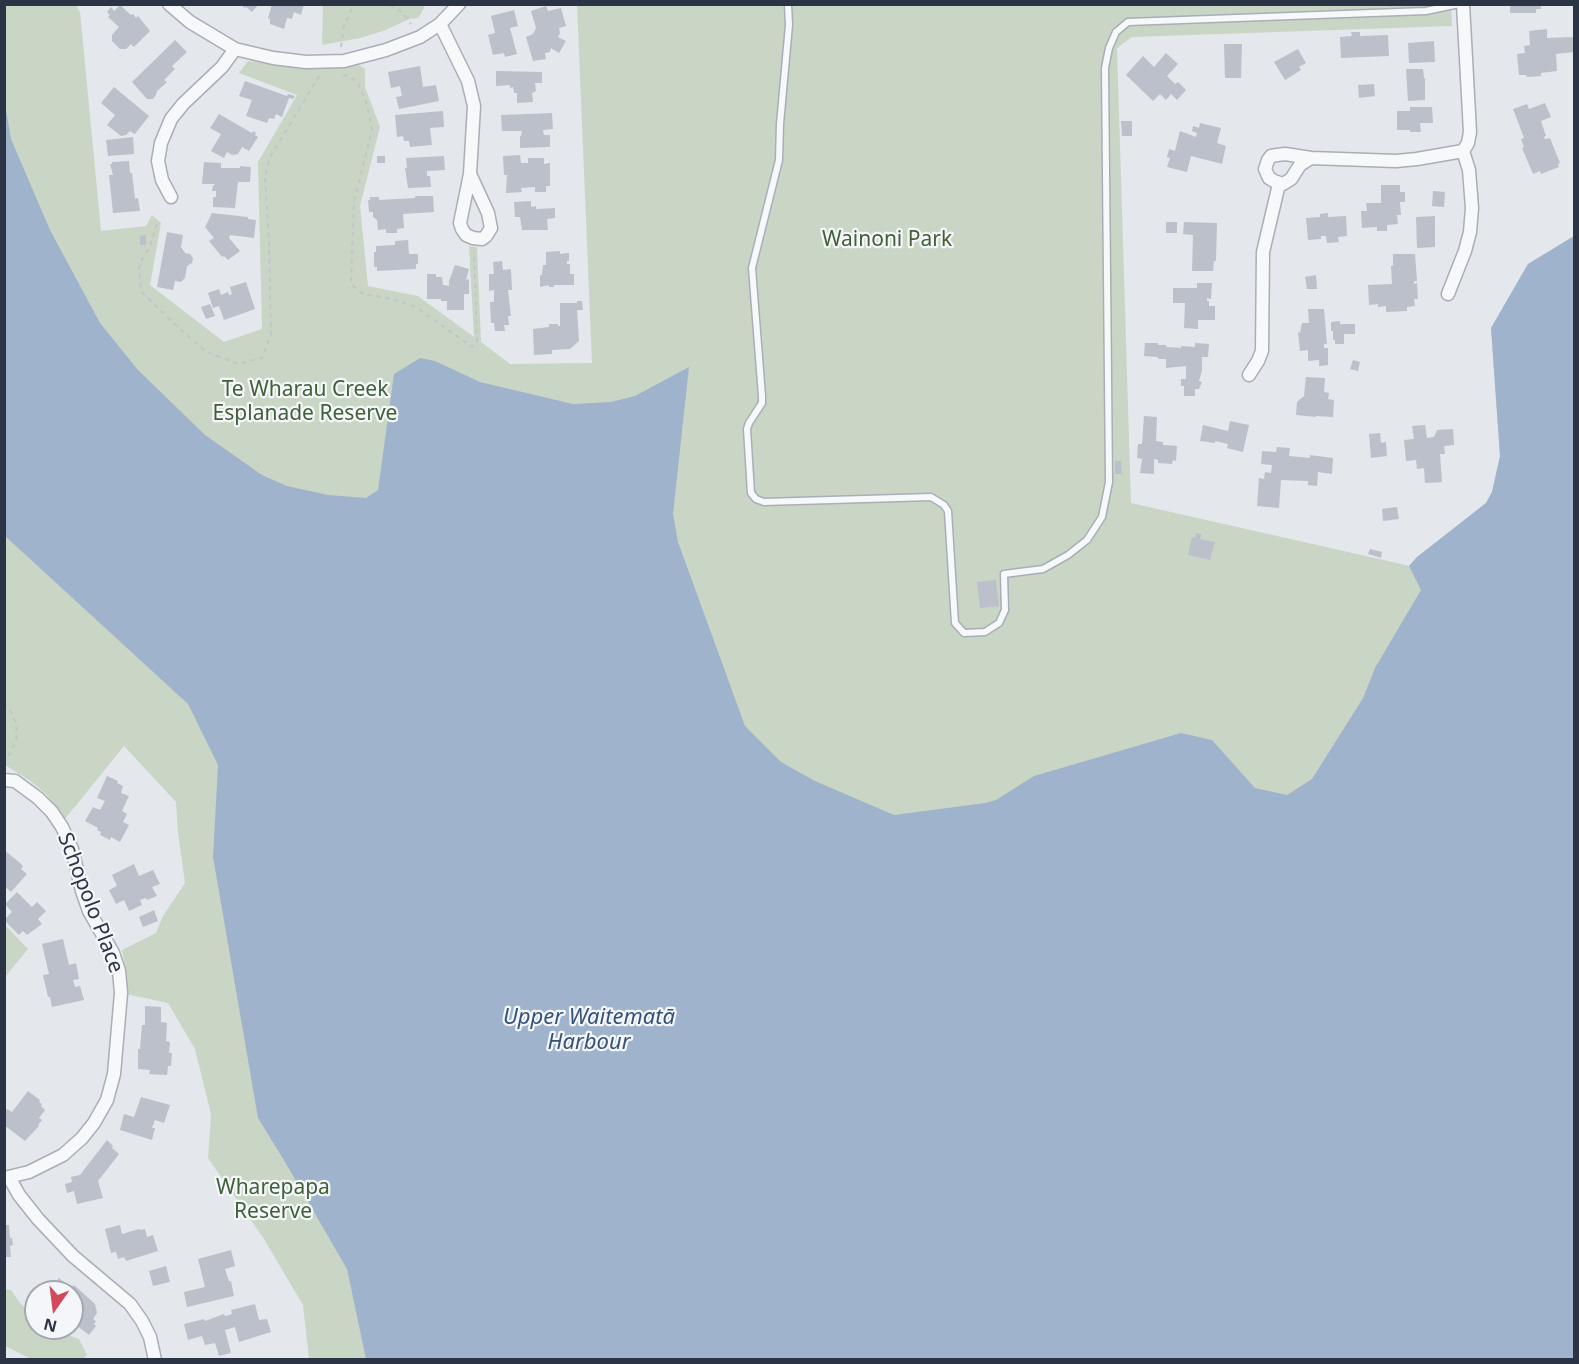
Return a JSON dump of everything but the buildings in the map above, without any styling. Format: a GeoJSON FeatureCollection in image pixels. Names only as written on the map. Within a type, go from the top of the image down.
{"type":"FeatureCollection","features":[{"type":"Feature","properties":{"kind":"street"},"geometry":{"type":"LineString","coordinates":[[169,4],[189,22],[235,49],[273,58],[306,62],[344,61],[386,50],[420,37],[440,24],[459,4]]}},
{"type":"Feature","properties":{"kind":"street"},"geometry":{"type":"LineString","coordinates":[[1311,158],[1300,165],[1291,179],[1283,184],[1269,178],[1265,169],[1271,156],[1285,154],[1311,158],[1396,160],[1417,159],[1463,151],[1468,143],[1470,132],[1461,4]]}},
{"type":"Feature","properties":{"kind":"street"},"geometry":{"type":"LineString","coordinates":[[440,24],[468,81],[474,106],[470,174],[460,223],[466,235],[482,239],[491,228],[488,213],[470,174]]}},
{"type":"Feature","properties":{"kind":"street"},"geometry":{"type":"LineString","coordinates":[[171,197],[162,180],[158,161],[161,142],[171,119],[183,104],[222,67],[235,49]]}},
{"type":"Feature","properties":{"kind":"street"},"geometry":{"type":"LineString","coordinates":[[1449,294],[1470,232],[1471,186],[1463,151]]}},
{"type":"Feature","properties":{"kind":"street"},"geometry":{"type":"LineString","coordinates":[[1250,375],[1262,351],[1263,252],[1279,184]]}},
{"type":"Feature","properties":{"kind":"street","name":"Schopolo Place"},"geometry":{"type":"LineString","coordinates":[[4,780],[15,781],[38,798],[52,812],[62,827],[72,849],[89,911],[113,953],[119,971],[121,993],[114,1074],[107,1100],[94,1123],[82,1138],[63,1155],[37,1169],[7,1177]]}},
{"type":"Feature","properties":{"kind":"street"},"geometry":{"type":"LineString","coordinates":[[7,1177],[38,1219],[73,1256],[130,1304],[150,1337],[155,1359]]}},
{"type":"Feature","properties":{"kind":"lane"},"geometry":{"type":"LineString","coordinates":[[788,4],[789,25],[779,160],[752,268],[762,403],[747,429],[752,493],[756,499],[764,502],[931,497],[938,501],[948,511],[955,623],[964,633],[985,632],[999,623],[1005,610],[1004,574],[1043,569],[1068,555],[1087,540],[1102,517],[1109,482],[1105,68],[1109,48],[1116,32],[1128,22],[1426,11],[1461,4]]}},
{"type":"Feature","properties":{"kind":"path"},"geometry":{"type":"LineString","coordinates":[[340,49],[344,26],[354,4]]}},
{"type":"Feature","properties":{"kind":"path"},"geometry":{"type":"LineString","coordinates":[[372,4],[390,5],[403,12],[411,24]]}},
{"type":"Feature","properties":{"kind":"path"},"geometry":{"type":"LineString","coordinates":[[157,224],[150,247],[139,269],[141,291],[206,351],[238,364],[262,358],[271,335],[265,177],[270,157],[319,75],[327,74]]}},
{"type":"Feature","properties":{"kind":"path"},"geometry":{"type":"LineString","coordinates":[[342,74],[358,83],[367,105],[372,130],[354,201],[351,284],[363,294],[392,299],[416,307],[472,347],[477,341],[474,244]]}},
{"type":"Feature","properties":{"kind":"path"},"geometry":{"type":"LineString","coordinates":[[4,703],[16,723],[17,736],[4,763]]}},
{"type":"Feature","properties":{"kind":"green space"},"geometry":{"type":"Polygon","coordinates":[[[423,4],[424,8],[419,17],[383,31],[322,45],[323,5],[423,4]]]}},
{"type":"Feature","properties":{"kind":"green space","name":"Upper Waitematā Harbour"},"geometry":{"type":"Polygon","coordinates":[[[4,5],[76,5],[80,12],[101,231],[146,226],[152,215],[161,223],[150,285],[224,342],[262,329],[258,162],[297,95],[239,73],[248,61],[300,68],[359,65],[365,69],[365,87],[380,127],[360,206],[368,286],[418,296],[474,337],[469,246],[477,247],[481,342],[510,364],[592,363],[577,5],[1451,5],[1452,26],[1132,37],[1117,48],[1131,503],[1410,566],[1417,557],[1486,503],[1492,492],[1500,456],[1491,328],[1528,264],[1574,236],[1574,1359],[309,1359],[303,1305],[264,1239],[208,1158],[211,1114],[195,1049],[168,1003],[126,994],[126,973],[122,950],[156,933],[163,916],[185,883],[176,802],[124,746],[65,819],[47,795],[32,782],[5,765],[4,5]]]}},
{"type":"Feature","properties":{"kind":"green space"},"geometry":{"type":"Polygon","coordinates":[[[5,925],[28,949],[5,977],[5,925]]]}},
{"type":"Feature","properties":{"kind":"green space"},"geometry":{"type":"Polygon","coordinates":[[[4,1289],[11,1290],[24,1307],[24,1340],[80,1340],[87,1355],[83,1359],[31,1359],[5,1346],[4,1289]]]}},
{"type":"Feature","properties":{"kind":"water","name":"Upper Waitematā Harbour"},"geometry":{"type":"Polygon","coordinates":[[[5,104],[11,139],[50,230],[100,323],[138,370],[205,435],[262,475],[287,486],[328,495],[366,498],[378,490],[394,374],[420,358],[435,361],[480,382],[573,404],[611,402],[635,396],[689,367],[673,514],[678,542],[745,726],[781,762],[815,781],[894,815],[996,800],[1034,776],[1181,733],[1212,740],[1255,788],[1287,795],[1312,779],[1363,698],[1375,668],[1421,590],[1409,566],[1417,557],[1486,503],[1492,492],[1500,456],[1491,328],[1528,264],[1574,236],[1574,1359],[366,1359],[347,1269],[258,1118],[213,857],[218,765],[188,704],[5,536],[5,104]]]}},
{"type":"Feature","properties":{"kind":"park label","name":"Wainoni Park"},"geometry":{"type":"Point","coordinates":[887,240]}},
{"type":"Feature","properties":{"kind":"park label","name":"Te Wharau Creek Esplanade Reserve"},"geometry":{"type":"Point","coordinates":[305,402]}},
{"type":"Feature","properties":{"kind":"park label","name":"Wharepapa Reserve"},"geometry":{"type":"Point","coordinates":[273,1200]}}]}
